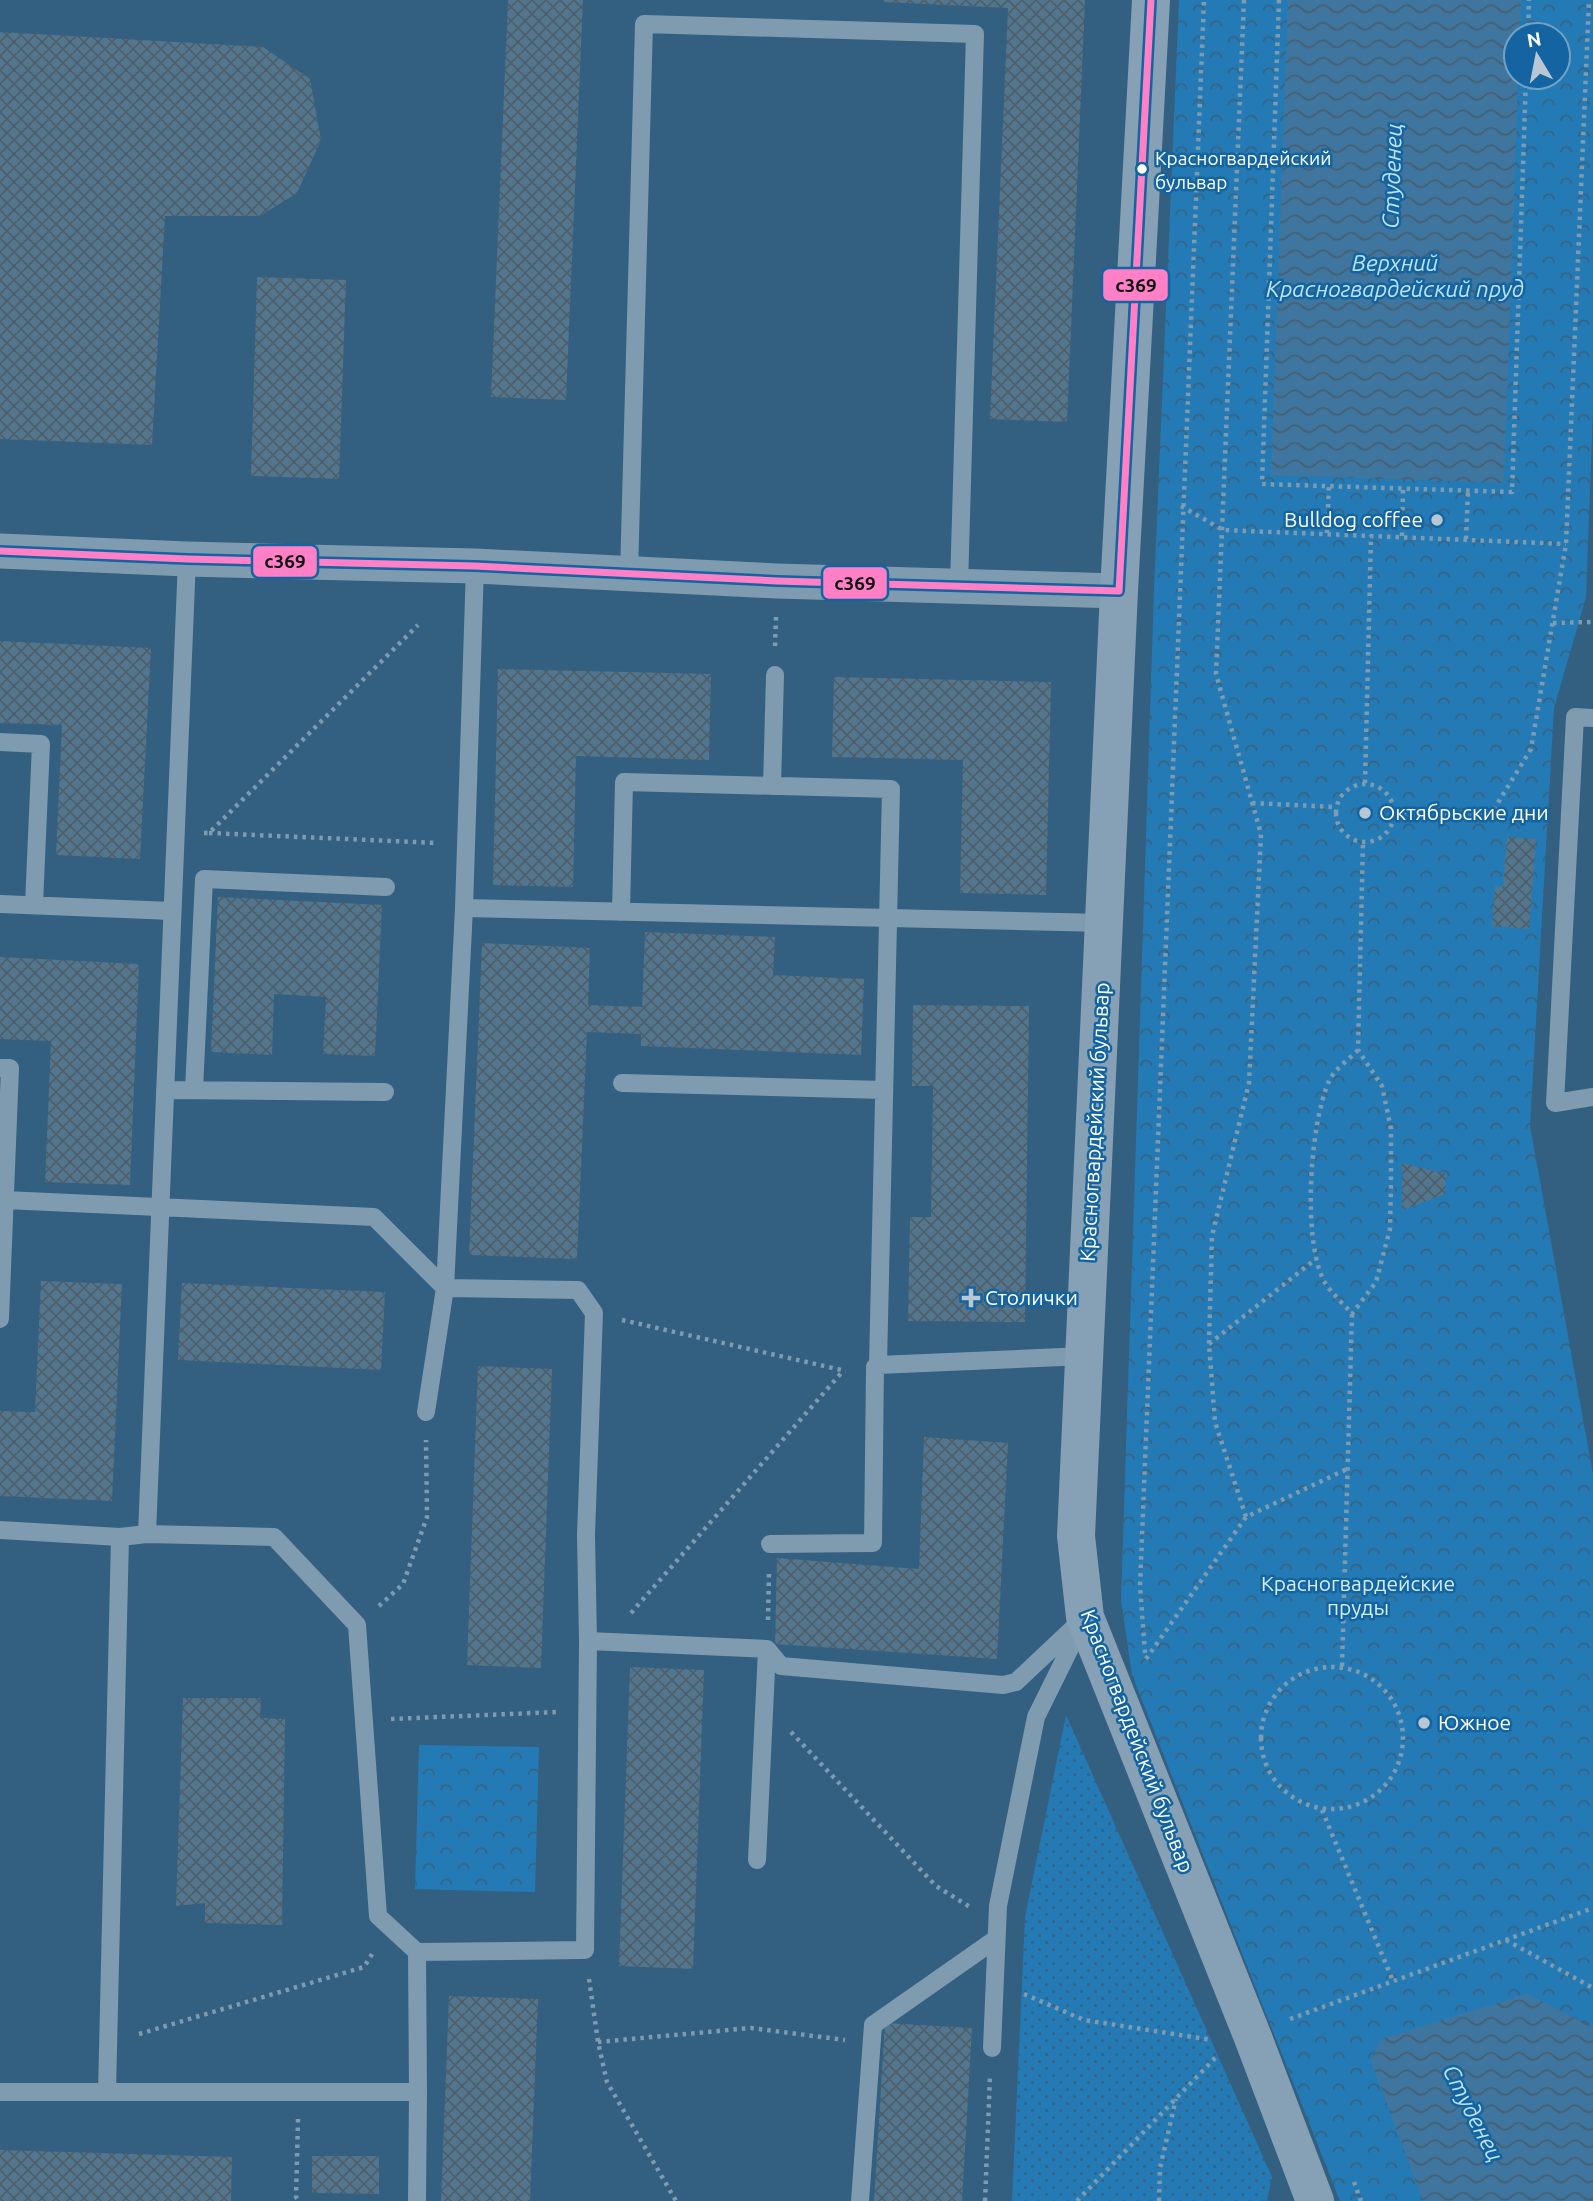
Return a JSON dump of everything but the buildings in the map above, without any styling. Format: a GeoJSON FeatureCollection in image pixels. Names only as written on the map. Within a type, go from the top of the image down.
{"type":"FeatureCollection","features":[{"type":"Feature","properties":{"kind":"street","name":"Красногвардейский бульвар"},"geometry":{"type":"LineString","coordinates":[[1151,0],[1119,591],[1076,1536],[1085,1617],[1252,2035],[1315,2201]]}},
{"type":"Feature","properties":{"kind":"street"},"geometry":{"type":"LineString","coordinates":[[0,551],[475,566],[777,581],[1119,591]]}},
{"type":"Feature","properties":{"kind":"lane"},"geometry":{"type":"LineString","coordinates":[[629,574],[644,24],[975,34],[959,586]]}},
{"type":"Feature","properties":{"kind":"lane"},"geometry":{"type":"LineString","coordinates":[[146,1534],[187,559]]}},
{"type":"Feature","properties":{"kind":"lane"},"geometry":{"type":"LineString","coordinates":[[426,1412],[445,1287],[464,908],[475,566]]}},
{"type":"Feature","properties":{"kind":"lane"},"geometry":{"type":"LineString","coordinates":[[772,786],[775,675]]}},
{"type":"Feature","properties":{"kind":"lane"},"geometry":{"type":"LineString","coordinates":[[1593,718],[1575,717],[1555,1103],[1593,1097]]}},
{"type":"Feature","properties":{"kind":"lane"},"geometry":{"type":"LineString","coordinates":[[0,743],[41,744],[34,905]]}},
{"type":"Feature","properties":{"kind":"lane"},"geometry":{"type":"LineString","coordinates":[[621,912],[624,782],[891,789],[873,1543],[770,1544]]}},
{"type":"Feature","properties":{"kind":"lane"},"geometry":{"type":"LineString","coordinates":[[194,1090],[204,879],[386,887]]}},
{"type":"Feature","properties":{"kind":"lane"},"geometry":{"type":"LineString","coordinates":[[0,904],[172,911]]}},
{"type":"Feature","properties":{"kind":"lane"},"geometry":{"type":"LineString","coordinates":[[464,908],[1105,923]]}},
{"type":"Feature","properties":{"kind":"lane"},"geometry":{"type":"LineString","coordinates":[[0,1068],[10,1068],[0,1319]]}},
{"type":"Feature","properties":{"kind":"lane"},"geometry":{"type":"LineString","coordinates":[[622,1083],[883,1090]]}},
{"type":"Feature","properties":{"kind":"lane"},"geometry":{"type":"LineString","coordinates":[[165,1090],[385,1092]]}},
{"type":"Feature","properties":{"kind":"lane"},"geometry":{"type":"LineString","coordinates":[[0,1530],[120,1537],[146,1534],[274,1537],[358,1625],[378,1916],[417,1952],[585,1950],[586,1711],[597,1642],[586,1535],[594,1313],[578,1290],[445,1287],[374,1217],[5,1200]]}},
{"type":"Feature","properties":{"kind":"lane"},"geometry":{"type":"LineString","coordinates":[[876,1366],[1085,1356]]}},
{"type":"Feature","properties":{"kind":"lane"},"geometry":{"type":"LineString","coordinates":[[107,2092],[120,1537]]}},
{"type":"Feature","properties":{"kind":"lane"},"geometry":{"type":"LineString","coordinates":[[597,1642],[767,1649],[781,1666],[1003,1685],[1016,1682],[1085,1617]]}},
{"type":"Feature","properties":{"kind":"lane"},"geometry":{"type":"LineString","coordinates":[[992,2048],[998,1906],[1036,1717],[1085,1617]]}},
{"type":"Feature","properties":{"kind":"lane"},"geometry":{"type":"LineString","coordinates":[[757,1860],[767,1649]]}},
{"type":"Feature","properties":{"kind":"lane"},"geometry":{"type":"LineString","coordinates":[[860,2201],[873,2025],[997,1932]]}},
{"type":"Feature","properties":{"kind":"lane"},"geometry":{"type":"LineString","coordinates":[[416,2201],[417,1952]]}},
{"type":"Feature","properties":{"kind":"lane"},"geometry":{"type":"LineString","coordinates":[[0,2092],[418,2092]]}},
{"type":"Feature","properties":{"kind":"path"},"geometry":{"type":"LineString","coordinates":[[1203,0],[1140,1586],[1145,1660],[1246,1517],[1348,1469]]}},
{"type":"Feature","properties":{"kind":"path"},"geometry":{"type":"LineString","coordinates":[[1244,0],[1216,674],[1261,834],[1249,1083],[1212,1236],[1209,1345],[1215,1422],[1246,1517]]}},
{"type":"Feature","properties":{"kind":"path"},"geometry":{"type":"LineString","coordinates":[[1279,0],[1262,484],[1511,492],[1526,91]]}},
{"type":"Feature","properties":{"kind":"path"},"geometry":{"type":"LineString","coordinates":[[1528,21],[1529,0]]}},
{"type":"Feature","properties":{"kind":"path"},"geometry":{"type":"LineString","coordinates":[[1394,812],[1491,814],[1531,749],[1566,544],[1589,0]]}},
{"type":"Feature","properties":{"kind":"path"},"geometry":{"type":"LineString","coordinates":[[1327,533],[1329,485]]}},
{"type":"Feature","properties":{"kind":"path"},"geometry":{"type":"LineString","coordinates":[[1402,536],[1403,489]]}},
{"type":"Feature","properties":{"kind":"path"},"geometry":{"type":"LineString","coordinates":[[1466,539],[1468,491]]}},
{"type":"Feature","properties":{"kind":"path"},"geometry":{"type":"LineString","coordinates":[[1181,506],[1223,530],[1566,544]]}},
{"type":"Feature","properties":{"kind":"path"},"geometry":{"type":"LineString","coordinates":[[1365,783],[1371,535]]}},
{"type":"Feature","properties":{"kind":"path"},"geometry":{"type":"LineString","coordinates":[[775,675],[777,581]]}},
{"type":"Feature","properties":{"kind":"path"},"geometry":{"type":"LineString","coordinates":[[1553,622],[1593,622]]}},
{"type":"Feature","properties":{"kind":"path"},"geometry":{"type":"LineString","coordinates":[[209,833],[418,625]]}},
{"type":"Feature","properties":{"kind":"path"},"geometry":{"type":"LineString","coordinates":[[1365,783],[1378,786],[1388,794],[1394,806],[1394,820],[1388,831],[1378,839],[1363,842],[1352,840],[1342,831],[1336,820],[1336,807],[1342,795],[1352,787],[1365,783]]}},
{"type":"Feature","properties":{"kind":"path"},"geometry":{"type":"LineString","coordinates":[[1252,803],[1336,807]]}},
{"type":"Feature","properties":{"kind":"path"},"geometry":{"type":"LineString","coordinates":[[176,832],[466,844]]}},
{"type":"Feature","properties":{"kind":"path"},"geometry":{"type":"LineString","coordinates":[[1342,1666],[1352,1314],[1376,1282],[1390,1229],[1391,1129],[1382,1086],[1358,1050],[1363,842]]}},
{"type":"Feature","properties":{"kind":"path"},"geometry":{"type":"LineString","coordinates":[[1352,1314],[1324,1281],[1312,1242],[1312,1182],[1317,1118],[1330,1078],[1358,1050]]}},
{"type":"Feature","properties":{"kind":"path"},"geometry":{"type":"LineString","coordinates":[[1209,1345],[1317,1258]]}},
{"type":"Feature","properties":{"kind":"path"},"geometry":{"type":"LineString","coordinates":[[594,1313],[843,1371],[876,1366]]}},
{"type":"Feature","properties":{"kind":"path"},"geometry":{"type":"LineString","coordinates":[[597,1642],[843,1371]]}},
{"type":"Feature","properties":{"kind":"path"},"geometry":{"type":"LineString","coordinates":[[358,1625],[403,1584],[427,1517],[426,1412]]}},
{"type":"Feature","properties":{"kind":"path"},"geometry":{"type":"LineString","coordinates":[[767,1649],[770,1544]]}},
{"type":"Feature","properties":{"kind":"path"},"geometry":{"type":"LineString","coordinates":[[1342,1666],[1377,1681],[1400,1711],[1405,1748],[1390,1783],[1360,1806],[1322,1810],[1287,1796],[1265,1766],[1260,1728],[1274,1693],[1305,1670],[1342,1666]]}},
{"type":"Feature","properties":{"kind":"path"},"geometry":{"type":"LineString","coordinates":[[763,1705],[812,1752],[936,1886],[997,1932]]}},
{"type":"Feature","properties":{"kind":"path"},"geometry":{"type":"LineString","coordinates":[[364,1720],[586,1711]]}},
{"type":"Feature","properties":{"kind":"path"},"geometry":{"type":"LineString","coordinates":[[1322,1810],[1394,1981]]}},
{"type":"Feature","properties":{"kind":"path"},"geometry":{"type":"LineString","coordinates":[[1290,2019],[1593,1908]]}},
{"type":"Feature","properties":{"kind":"path"},"geometry":{"type":"LineString","coordinates":[[108,2043],[364,1967],[390,1927]]}},
{"type":"Feature","properties":{"kind":"path"},"geometry":{"type":"LineString","coordinates":[[1505,1940],[1593,1988]]}},
{"type":"Feature","properties":{"kind":"path"},"geometry":{"type":"LineString","coordinates":[[585,1950],[598,2042],[607,2082],[676,2201]]}},
{"type":"Feature","properties":{"kind":"path"},"geometry":{"type":"LineString","coordinates":[[995,1981],[1084,2020],[1217,2041]]}},
{"type":"Feature","properties":{"kind":"path"},"geometry":{"type":"LineString","coordinates":[[598,2042],[751,2028],[871,2043]]}},
{"type":"Feature","properties":{"kind":"path"},"geometry":{"type":"LineString","coordinates":[[985,2201],[992,2048]]}},
{"type":"Feature","properties":{"kind":"path"},"geometry":{"type":"LineString","coordinates":[[1077,2201],[1221,2052]]}},
{"type":"Feature","properties":{"kind":"path"},"geometry":{"type":"LineString","coordinates":[[299,2092],[296,2197],[299,2201]]}},
{"type":"Feature","properties":{"kind":"path"},"geometry":{"type":"LineString","coordinates":[[1159,2201],[1160,2168],[1177,2098]]}},
{"type":"Feature","properties":{"kind":"green space","name":"Красногвардейские пруды"},"geometry":{"type":"Polygon","coordinates":[[[1179,0],[1593,0],[1593,409],[1586,597],[1554,708],[1530,1126],[1593,1474],[1593,2201],[1340,2201],[1132,1675],[1121,1600],[1154,590],[1179,0]]]}},
{"type":"Feature","properties":{"kind":"green space"},"geometry":{"type":"Polygon","coordinates":[[[1066,1715],[1272,2177],[1267,2201],[1012,2201],[1025,1917],[1066,1715]]]}},
{"type":"Feature","properties":{"kind":"green space"},"geometry":{"type":"Polygon","coordinates":[[[419,1745],[539,1747],[535,1892],[415,1889],[419,1745]]]}},
{"type":"Feature","properties":{"kind":"water","name":"Верхний Красногвардейский пруд"},"geometry":{"type":"Polygon","coordinates":[[[1288,0],[1521,0],[1520,21],[1502,21],[1502,91],[1518,91],[1504,483],[1271,475],[1288,0]]]}},
{"type":"Feature","properties":{"kind":"water","name":"Студенец"},"geometry":{"type":"Polygon","coordinates":[[[1527,1994],[1593,2027],[1593,2201],[1423,2201],[1371,2061],[1381,2039],[1527,1994]]]}},
{"type":"Feature","properties":{"kind":"transit line","name":"с369"},"geometry":{"type":"LineString","coordinates":[[0,551],[475,566],[777,581],[1119,591],[1151,0]]}},
{"type":"Feature","properties":{"kind":"place","name":"Красногвардейский бульвар"},"geometry":{"type":"Point","coordinates":[1142,169]}},
{"type":"Feature","properties":{"kind":"place","name":"Bulldog coffee"},"geometry":{"type":"Point","coordinates":[1437,520]}},
{"type":"Feature","properties":{"kind":"place","name":"Октябрьские дни"},"geometry":{"type":"Point","coordinates":[1365,813]}},
{"type":"Feature","properties":{"kind":"place","name":"Столички"},"geometry":{"type":"Point","coordinates":[971,1298]}},
{"type":"Feature","properties":{"kind":"place","name":"Южное"},"geometry":{"type":"Point","coordinates":[1424,1723]}}]}
